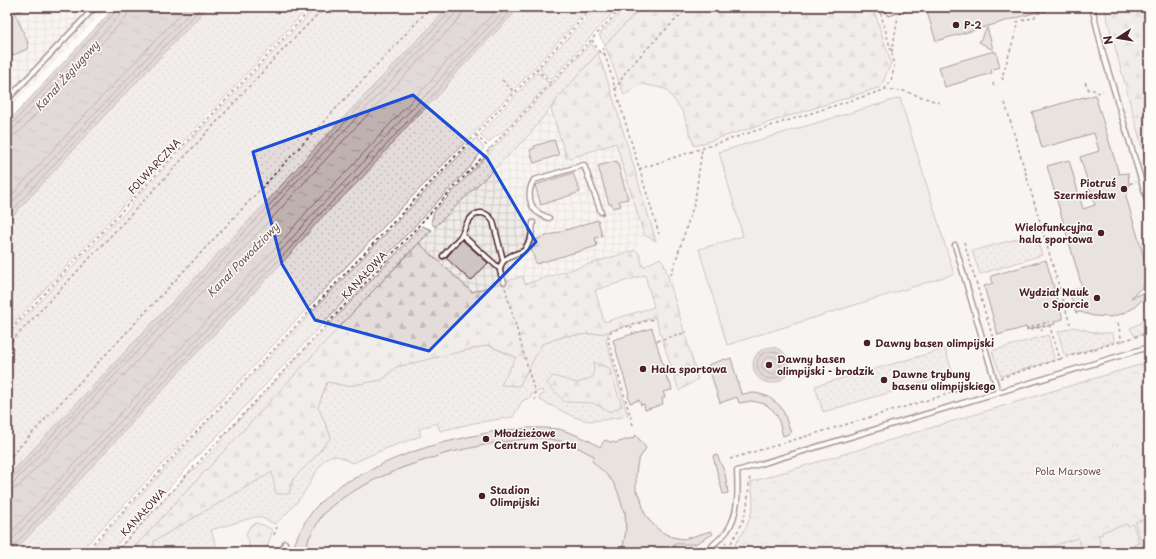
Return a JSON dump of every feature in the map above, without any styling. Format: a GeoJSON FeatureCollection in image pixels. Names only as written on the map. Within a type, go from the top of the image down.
{"type":"FeatureCollection","features":[{"type":"Feature","properties":{"kind":"lane"},"geometry":{"type":"LineString","coordinates":[[7,99],[95,7]]}},
{"type":"Feature","properties":{"kind":"lane"},"geometry":{"type":"LineString","coordinates":[[888,7],[889,13],[908,7]]}},
{"type":"Feature","properties":{"kind":"lane"},"geometry":{"type":"LineString","coordinates":[[1092,7],[1102,53],[1149,205]]}},
{"type":"Feature","properties":{"kind":"lane"},"geometry":{"type":"LineString","coordinates":[[549,218],[539,214],[533,207],[530,200],[530,186],[534,180],[584,165],[601,212]]}},
{"type":"Feature","properties":{"kind":"lane"},"geometry":{"type":"LineString","coordinates":[[443,256],[462,234],[466,224],[477,214],[485,213],[493,221],[496,230],[503,260],[500,269]]}},
{"type":"Feature","properties":{"kind":"lane"},"geometry":{"type":"LineString","coordinates":[[503,260],[524,251],[531,238],[533,222]]}},
{"type":"Feature","properties":{"kind":"lane"},"geometry":{"type":"LineString","coordinates":[[462,234],[500,269],[504,282]]}},
{"type":"Feature","properties":{"kind":"lane"},"geometry":{"type":"LineString","coordinates":[[954,245],[998,392]]}},
{"type":"Feature","properties":{"kind":"lane"},"geometry":{"type":"LineString","coordinates":[[708,552],[730,526],[736,510],[738,486],[737,471],[1149,347]]}},
{"type":"Feature","properties":{"kind":"lane"},"geometry":{"type":"LineString","coordinates":[[282,552],[285,543]]}},
{"type":"Feature","properties":{"kind":"path","name":"FOLWARCZNA"},"geometry":{"type":"LineString","coordinates":[[7,334],[313,7]]}},
{"type":"Feature","properties":{"kind":"path"},"geometry":{"type":"LineString","coordinates":[[7,346],[166,178],[278,55],[325,7]]}},
{"type":"Feature","properties":{"kind":"path"},"geometry":{"type":"LineString","coordinates":[[7,460],[431,7]]}},
{"type":"Feature","properties":{"kind":"path"},"geometry":{"type":"LineString","coordinates":[[85,552],[190,438],[476,135],[593,7]]}},
{"type":"Feature","properties":{"kind":"path","name":"KANAŁOWA"},"geometry":{"type":"LineString","coordinates":[[116,552],[622,7]]}},
{"type":"Feature","properties":{"kind":"path"},"geometry":{"type":"LineString","coordinates":[[615,90],[626,71],[689,7]]}},
{"type":"Feature","properties":{"kind":"path"},"geometry":{"type":"LineString","coordinates":[[879,7],[892,54],[894,68],[891,81],[884,90]]}},
{"type":"Feature","properties":{"kind":"path"},"geometry":{"type":"LineString","coordinates":[[1003,80],[1002,77],[1018,25],[1017,22],[1035,17],[1036,14],[1059,7]]}},
{"type":"Feature","properties":{"kind":"path"},"geometry":{"type":"LineString","coordinates":[[892,54],[898,14],[897,10]]}},
{"type":"Feature","properties":{"kind":"path"},"geometry":{"type":"LineString","coordinates":[[592,39],[600,53],[605,54]]}},
{"type":"Feature","properties":{"kind":"path"},"geometry":{"type":"LineString","coordinates":[[603,48],[659,234]]}},
{"type":"Feature","properties":{"kind":"path"},"geometry":{"type":"LineString","coordinates":[[536,69],[551,83]]}},
{"type":"Feature","properties":{"kind":"path"},"geometry":{"type":"LineString","coordinates":[[502,80],[515,93]]}},
{"type":"Feature","properties":{"kind":"path"},"geometry":{"type":"LineString","coordinates":[[1085,82],[1089,90],[1094,90],[1097,93],[1104,91]]}},
{"type":"Feature","properties":{"kind":"path"},"geometry":{"type":"LineString","coordinates":[[993,83],[994,88]]}},
{"type":"Feature","properties":{"kind":"path"},"geometry":{"type":"LineString","coordinates":[[639,169],[884,90],[904,92],[940,103]]}},
{"type":"Feature","properties":{"kind":"path"},"geometry":{"type":"LineString","coordinates":[[1005,103],[1070,324]]}},
{"type":"Feature","properties":{"kind":"path"},"geometry":{"type":"LineString","coordinates":[[476,135],[490,149]]}},
{"type":"Feature","properties":{"kind":"path"},"geometry":{"type":"LineString","coordinates":[[671,275],[695,201],[702,149]]}},
{"type":"Feature","properties":{"kind":"path"},"geometry":{"type":"LineString","coordinates":[[1124,186],[1141,181]]}},
{"type":"Feature","properties":{"kind":"path"},"geometry":{"type":"LineString","coordinates":[[964,242],[995,345]]}},
{"type":"Feature","properties":{"kind":"path"},"geometry":{"type":"LineString","coordinates":[[504,282],[535,393],[535,400]]}},
{"type":"Feature","properties":{"kind":"path"},"geometry":{"type":"LineString","coordinates":[[633,426],[608,340],[611,331],[654,319]]}},
{"type":"Feature","properties":{"kind":"path"},"geometry":{"type":"LineString","coordinates":[[1042,331],[1041,327],[1028,330],[1027,328],[1048,321],[1060,359]]}},
{"type":"Feature","properties":{"kind":"path"},"geometry":{"type":"LineString","coordinates":[[1118,323],[1122,342]]}},
{"type":"Feature","properties":{"kind":"path"},"geometry":{"type":"LineString","coordinates":[[631,325],[633,334]]}},
{"type":"Feature","properties":{"kind":"path"},"geometry":{"type":"LineString","coordinates":[[657,341],[688,332]]}},
{"type":"Feature","properties":{"kind":"path"},"geometry":{"type":"LineString","coordinates":[[730,459],[995,380],[1060,359],[1149,334]]}},
{"type":"Feature","properties":{"kind":"path"},"geometry":{"type":"LineString","coordinates":[[274,535],[277,527]]}},
{"type":"Feature","properties":{"kind":"path"},"geometry":{"type":"LineString","coordinates":[[722,537],[729,552]]}},
{"type":"Feature","properties":{"kind":"highlighted area"},"geometry":{"type":"Polygon","coordinates":[[[413,95],[487,158],[536,242],[429,351],[315,320],[282,264],[253,152],[413,95]]]}},
{"type":"Feature","properties":{"kind":"shaded area"},"geometry":{"type":"Polygon","coordinates":[[[7,7],[108,7],[7,110],[7,7]]]}},
{"type":"Feature","properties":{"kind":"shaded area"},"geometry":{"type":"Polygon","coordinates":[[[641,7],[1149,7],[1149,552],[130,552],[405,257],[530,134],[558,98],[641,7]]]}},
{"type":"Feature","properties":{"kind":"shaded area"},"geometry":{"type":"Polygon","coordinates":[[[551,109],[567,158],[616,143],[644,235],[635,250],[525,284],[523,277],[472,292],[419,243],[530,134],[551,109]]]}},
{"type":"Feature","properties":{"kind":"green space"},"geometry":{"type":"Polygon","coordinates":[[[208,7],[309,7],[7,330],[7,222],[104,116],[208,7]]]}},
{"type":"Feature","properties":{"kind":"green space"},"geometry":{"type":"Polygon","coordinates":[[[316,7],[449,7],[354,106],[262,207],[7,477],[7,337],[112,225],[130,208],[133,202],[316,7]]]}},
{"type":"Feature","properties":{"kind":"green space"},"geometry":{"type":"Polygon","coordinates":[[[520,7],[590,7],[476,131],[400,209],[80,552],[14,552],[188,362],[293,251],[320,219],[363,177],[410,123],[442,92],[454,75],[520,7]]]}},
{"type":"Feature","properties":{"kind":"green space"},"geometry":{"type":"Polygon","coordinates":[[[597,7],[618,7],[551,80],[539,69],[597,7]]]}},
{"type":"Feature","properties":{"kind":"green space"},"geometry":{"type":"Polygon","coordinates":[[[625,7],[641,7],[605,45],[599,35],[625,7]]]}},
{"type":"Feature","properties":{"kind":"green space"},"geometry":{"type":"Polygon","coordinates":[[[641,7],[873,7],[891,63],[881,87],[694,146],[683,112],[666,89],[642,84],[624,95],[605,45],[641,7]]]}},
{"type":"Feature","properties":{"kind":"green space"},"geometry":{"type":"Polygon","coordinates":[[[1104,7],[1149,7],[1149,173],[1106,14],[1104,7]]]}},
{"type":"Feature","properties":{"kind":"green space"},"geometry":{"type":"Polygon","coordinates":[[[591,43],[598,53],[558,98],[530,134],[435,227],[431,222],[434,212],[591,43]]]}},
{"type":"Feature","properties":{"kind":"green space"},"geometry":{"type":"Polygon","coordinates":[[[598,53],[611,91],[656,241],[644,235],[616,143],[567,159],[551,109],[558,98],[598,53]]]}},
{"type":"Feature","properties":{"kind":"green space"},"geometry":{"type":"Polygon","coordinates":[[[537,72],[549,83],[502,133],[496,136],[489,143],[480,135],[537,72]]]}},
{"type":"Feature","properties":{"kind":"green space"},"geometry":{"type":"Polygon","coordinates":[[[900,98],[954,274],[727,345],[699,249],[743,236],[719,152],[900,98]]]}},
{"type":"Feature","properties":{"kind":"green space"},"geometry":{"type":"Polygon","coordinates":[[[476,138],[484,148],[470,167],[197,456],[110,552],[88,552],[221,408],[476,138]]]}},
{"type":"Feature","properties":{"kind":"green space"},"geometry":{"type":"Polygon","coordinates":[[[422,226],[432,230],[405,257],[130,552],[116,552],[191,471],[195,469],[219,445],[225,435],[422,226]]]}},
{"type":"Feature","properties":{"kind":"green space"},"geometry":{"type":"Polygon","coordinates":[[[1035,234],[1042,255],[980,274],[972,251],[1035,234]]]}},
{"type":"Feature","properties":{"kind":"green space"},"geometry":{"type":"Polygon","coordinates":[[[419,243],[472,292],[523,276],[525,284],[635,250],[639,253],[643,267],[660,258],[664,263],[698,379],[679,391],[655,317],[604,333],[565,336],[542,344],[519,386],[501,385],[516,357],[488,345],[396,367],[382,380],[347,386],[327,382],[318,407],[331,437],[314,458],[293,479],[289,494],[276,494],[272,472],[154,541],[153,552],[130,552],[419,243]],[[645,275],[595,290],[604,322],[654,307],[645,275]]]}},
{"type":"Feature","properties":{"kind":"green space"},"geometry":{"type":"Polygon","coordinates":[[[1149,316],[1149,331],[1135,336],[1130,328],[1139,324],[1149,316]]]}},
{"type":"Feature","properties":{"kind":"green space"},"geometry":{"type":"Polygon","coordinates":[[[1074,327],[1097,333],[1113,333],[1114,342],[1068,356],[1064,354],[1058,332],[1074,327]]]}},
{"type":"Feature","properties":{"kind":"green space"},"geometry":{"type":"Polygon","coordinates":[[[609,331],[606,340],[628,416],[588,421],[574,417],[540,400],[539,396],[544,394],[542,390],[531,394],[531,397],[522,401],[513,417],[474,423],[440,431],[437,423],[419,429],[421,436],[387,448],[353,463],[338,456],[328,457],[324,460],[301,497],[275,524],[260,517],[255,517],[211,530],[218,552],[153,552],[154,541],[272,472],[289,494],[293,479],[314,458],[331,437],[318,407],[327,382],[347,386],[382,380],[396,367],[488,345],[516,358],[519,386],[542,344],[565,336],[604,333],[609,331]]]}},
{"type":"Feature","properties":{"kind":"green space"},"geometry":{"type":"Polygon","coordinates":[[[1048,335],[1054,358],[1052,361],[1001,376],[992,351],[1048,335]]]}},
{"type":"Feature","properties":{"kind":"green space","name":"Dawne trybuny basenu olimpijskiego"},"geometry":{"type":"Polygon","coordinates":[[[945,349],[953,374],[823,412],[815,386],[945,349]]]}},
{"type":"Feature","properties":{"kind":"green space"},"geometry":{"type":"Polygon","coordinates":[[[594,362],[609,368],[622,406],[610,412],[593,403],[565,402],[547,383],[553,376],[577,383],[593,377],[594,362]]]}},
{"type":"Feature","properties":{"kind":"green space","name":"Pola Marsowe"},"geometry":{"type":"Polygon","coordinates":[[[1149,362],[1149,552],[737,552],[735,544],[747,526],[752,510],[753,501],[751,482],[1149,362]]]}},
{"type":"Feature","properties":{"kind":"green space","name":"Stadion Olimpijski"},"geometry":{"type":"Polygon","coordinates":[[[542,438],[560,441],[575,446],[595,456],[592,461],[604,471],[614,483],[619,492],[625,511],[626,531],[622,552],[304,552],[309,539],[324,514],[340,499],[373,480],[424,460],[463,449],[502,441],[542,438]]]}},
{"type":"Feature","properties":{"kind":"green space"},"geometry":{"type":"Polygon","coordinates":[[[1149,518],[1149,552],[1144,552],[1135,522],[1149,518]]]}},
{"type":"Feature","properties":{"kind":"green space"},"geometry":{"type":"Polygon","coordinates":[[[256,523],[273,530],[267,552],[232,552],[250,547],[246,534],[250,526],[256,523]]]}},
{"type":"Feature","properties":{"kind":"green space"},"geometry":{"type":"Polygon","coordinates":[[[1127,524],[1128,526],[1133,524],[1139,543],[1134,545],[1136,552],[1103,552],[1098,535],[1103,534],[1102,532],[1127,524]]]}},
{"type":"Feature","properties":{"kind":"green space"},"geometry":{"type":"Polygon","coordinates":[[[1078,538],[1082,552],[1033,552],[1078,538]]]}},
{"type":"Feature","properties":{"kind":"water","name":"Kanał Żeglugowy"},"geometry":{"type":"Polygon","coordinates":[[[115,7],[208,7],[104,116],[7,222],[7,123],[115,7]]]}},
{"type":"Feature","properties":{"kind":"water","name":"Kanał Powodziowy"},"geometry":{"type":"Polygon","coordinates":[[[449,7],[520,7],[454,75],[442,92],[410,123],[363,177],[320,219],[293,251],[188,362],[14,552],[7,552],[7,477],[262,207],[354,106],[449,7]]]}},
{"type":"Feature","properties":{"kind":"water"},"geometry":{"type":"Polygon","coordinates":[[[775,347],[784,352],[788,358],[788,372],[784,378],[775,383],[767,383],[758,378],[754,372],[753,361],[758,352],[764,348],[775,347]]]}},
{"type":"Feature","properties":{"kind":"building"},"geometry":{"type":"Polygon","coordinates":[[[7,7],[28,7],[15,13],[29,48],[7,58],[7,7]]]}},
{"type":"Feature","properties":{"kind":"building"},"geometry":{"type":"Polygon","coordinates":[[[944,7],[1048,7],[1048,9],[936,41],[927,12],[944,7]]]}},
{"type":"Feature","properties":{"kind":"building"},"geometry":{"type":"Polygon","coordinates":[[[987,28],[991,41],[993,50],[979,42],[987,28]]]}},
{"type":"Feature","properties":{"kind":"building"},"geometry":{"type":"Polygon","coordinates":[[[994,51],[996,52],[1000,67],[991,70],[992,73],[945,87],[939,67],[994,51]]]}},
{"type":"Feature","properties":{"kind":"building"},"geometry":{"type":"Polygon","coordinates":[[[1095,95],[1119,174],[1128,173],[1129,185],[1126,197],[1145,261],[1147,261],[1149,266],[1149,280],[1131,298],[1149,292],[1132,309],[1110,317],[1094,316],[1080,312],[1076,313],[1069,291],[1082,287],[1047,166],[1069,160],[1083,209],[1095,205],[1080,157],[1099,151],[1094,133],[1042,148],[1032,112],[1095,95]]]}},
{"type":"Feature","properties":{"kind":"building"},"geometry":{"type":"Polygon","coordinates":[[[554,140],[559,155],[534,163],[530,150],[535,148],[534,146],[554,140]]]}},
{"type":"Feature","properties":{"kind":"building"},"geometry":{"type":"Polygon","coordinates":[[[617,161],[628,199],[619,201],[621,206],[613,208],[612,204],[609,204],[598,166],[617,161]]]}},
{"type":"Feature","properties":{"kind":"building"},"geometry":{"type":"Polygon","coordinates":[[[573,173],[580,192],[541,205],[535,185],[573,173]]]}},
{"type":"Feature","properties":{"kind":"building"},"geometry":{"type":"Polygon","coordinates":[[[598,220],[602,236],[595,238],[597,246],[536,264],[531,248],[539,246],[537,239],[598,220]]]}},
{"type":"Feature","properties":{"kind":"building"},"geometry":{"type":"Polygon","coordinates":[[[462,240],[488,263],[471,281],[446,258],[462,240]]]}},
{"type":"Feature","properties":{"kind":"building"},"geometry":{"type":"Polygon","coordinates":[[[1046,260],[1063,319],[1054,322],[1055,324],[1044,327],[1044,325],[1027,330],[1026,327],[998,335],[984,286],[993,283],[991,276],[1046,260]]]}},
{"type":"Feature","properties":{"kind":"building","name":"Hala sportowa"},"geometry":{"type":"Polygon","coordinates":[[[652,328],[668,382],[670,382],[672,390],[663,392],[665,397],[662,398],[663,404],[645,410],[644,404],[641,405],[639,400],[630,403],[629,394],[613,340],[652,328]]]}},
{"type":"Feature","properties":{"kind":"building"},"geometry":{"type":"Polygon","coordinates":[[[731,358],[741,394],[754,393],[769,397],[780,406],[791,433],[783,436],[778,418],[773,410],[765,404],[752,401],[739,403],[737,397],[720,403],[708,365],[731,358]]]}},
{"type":"Feature","properties":{"kind":"building"},"geometry":{"type":"Polygon","coordinates":[[[529,428],[559,429],[588,440],[600,447],[605,440],[615,443],[633,438],[636,435],[646,448],[638,461],[636,473],[636,492],[640,495],[644,512],[649,520],[660,531],[672,537],[684,539],[711,531],[713,534],[695,544],[674,544],[676,552],[622,552],[626,531],[625,511],[624,512],[618,492],[613,482],[592,461],[594,456],[573,445],[542,438],[494,443],[447,453],[404,467],[376,479],[350,493],[334,504],[322,515],[309,538],[304,552],[292,552],[298,535],[315,508],[342,484],[382,464],[437,444],[496,431],[529,428]]]}},
{"type":"Feature","properties":{"kind":"building"},"geometry":{"type":"Polygon","coordinates":[[[717,455],[725,473],[728,493],[723,494],[713,456],[717,455]]]}},
{"type":"Feature","properties":{"kind":"place","name":"P-2"},"geometry":{"type":"Point","coordinates":[956,25]}},
{"type":"Feature","properties":{"kind":"place","name":"Piotruś Szermiesław"},"geometry":{"type":"Point","coordinates":[1124,189]}},
{"type":"Feature","properties":{"kind":"place","name":"Wielofunkcyjna hala sportowa"},"geometry":{"type":"Point","coordinates":[1101,233]}},
{"type":"Feature","properties":{"kind":"place","name":"Wydział Nauk o Sporcie"},"geometry":{"type":"Point","coordinates":[1097,298]}},
{"type":"Feature","properties":{"kind":"place","name":"Dawny basen olimpijski"},"geometry":{"type":"Point","coordinates":[867,343]}},
{"type":"Feature","properties":{"kind":"place","name":"Dawny basen olimpijski - brodzik"},"geometry":{"type":"Point","coordinates":[769,365]}},
{"type":"Feature","properties":{"kind":"place","name":"Hala sportowa"},"geometry":{"type":"Point","coordinates":[643,369]}},
{"type":"Feature","properties":{"kind":"place","name":"Dawne trybuny basenu olimpijskiego"},"geometry":{"type":"Point","coordinates":[884,380]}},
{"type":"Feature","properties":{"kind":"place","name":"Młodzieżowe Centrum Sportu"},"geometry":{"type":"Point","coordinates":[486,439]}},
{"type":"Feature","properties":{"kind":"place","name":"Stadion Olimpijski"},"geometry":{"type":"Point","coordinates":[482,496]}}]}
